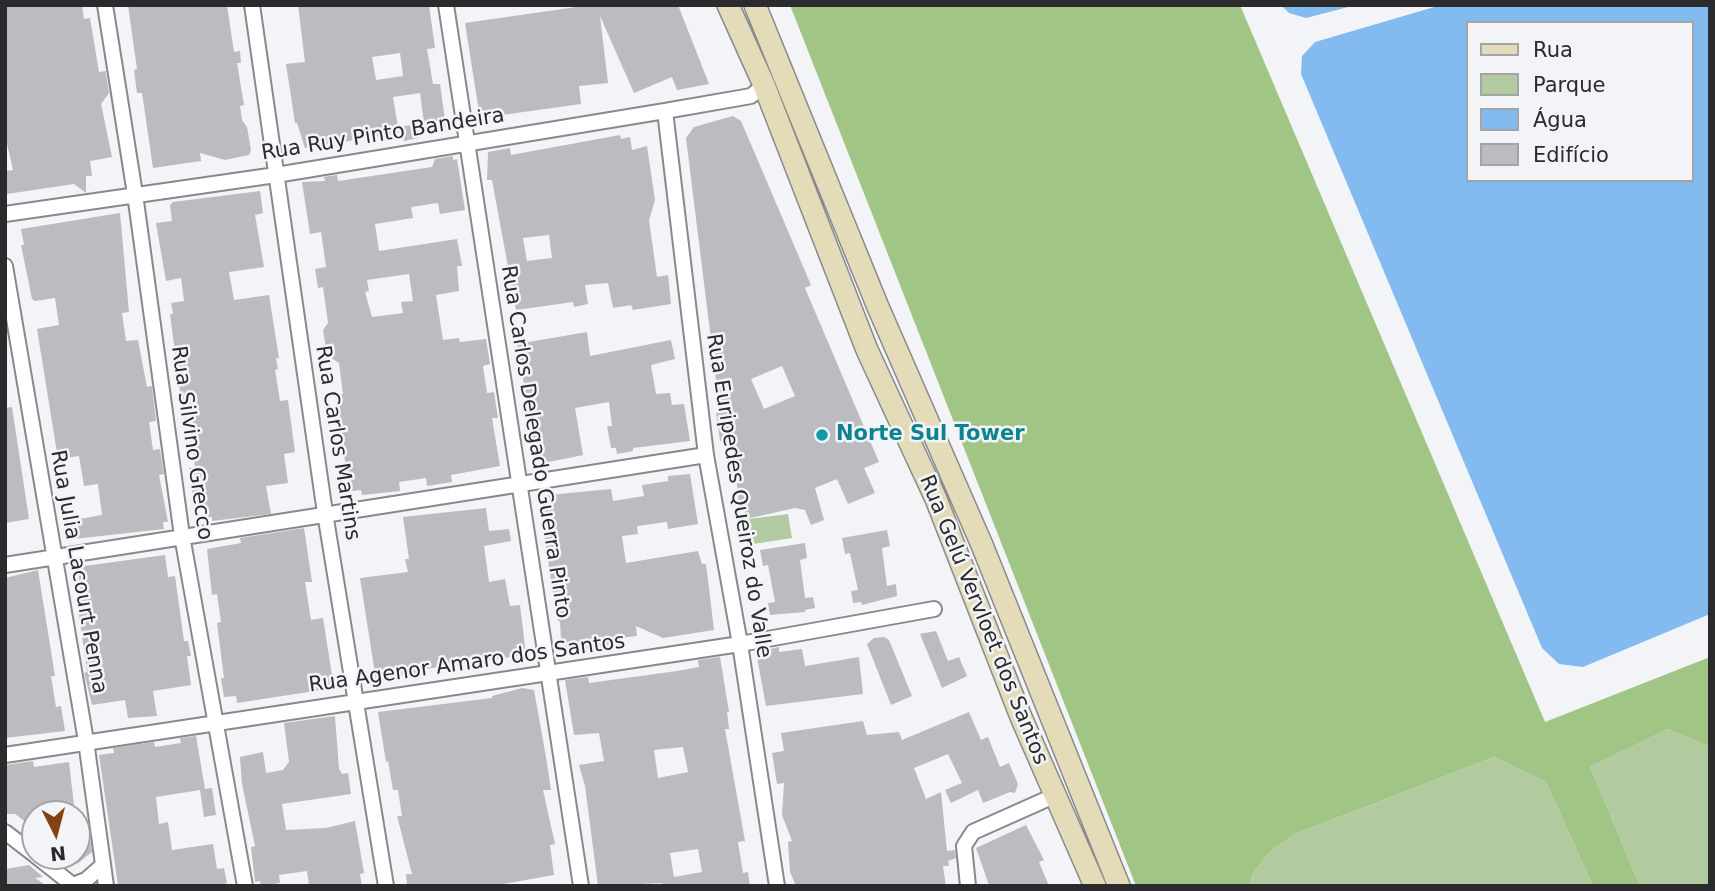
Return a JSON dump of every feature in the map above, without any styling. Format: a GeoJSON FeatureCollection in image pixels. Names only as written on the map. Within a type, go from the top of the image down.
{"type":"FeatureCollection","features":[{"type":"Feature","properties":{"kind":"main road","name":"Rua Gelú Vervloet dos Santos"},"geometry":{"type":"LineString","coordinates":[[728,5],[764,85],[867,350],[936,499],[1002,670],[1095,886]]}},
{"type":"Feature","properties":{"kind":"main road","name":"Rua Gelú Vervloet dos Santos"},"geometry":{"type":"LineString","coordinates":[[755,5],[868,282],[982,545],[1119,886]]}},
{"type":"Feature","properties":{"kind":"street","name":"Rua Silvino Grecco"},"geometry":{"type":"LineString","coordinates":[[105,5],[135,194],[182,536],[245,886]]}},
{"type":"Feature","properties":{"kind":"street","name":"Rua Carlos Martins"},"geometry":{"type":"LineString","coordinates":[[252,5],[325,513],[386,886]]}},
{"type":"Feature","properties":{"kind":"street","name":"Rua Carlos Delegado Guerra Pinto"},"geometry":{"type":"LineString","coordinates":[[446,5],[582,886]]}},
{"type":"Feature","properties":{"kind":"street","name":"Rua Ruy Pinto Bandeira"},"geometry":{"type":"LineString","coordinates":[[5,214],[276,175],[665,111],[751,96],[764,85]]}},
{"type":"Feature","properties":{"kind":"street","name":"Rua Euripedes Queiroz do Valle"},"geometry":{"type":"LineString","coordinates":[[665,111],[706,455],[740,644],[777,886]]}},
{"type":"Feature","properties":{"kind":"street","name":"Rua Julia Lacourt Penna"},"geometry":{"type":"LineString","coordinates":[[5,266],[52,557],[86,741],[106,886]]}},
{"type":"Feature","properties":{"kind":"street"},"geometry":{"type":"LineString","coordinates":[[5,565],[706,455]]}},
{"type":"Feature","properties":{"kind":"street","name":"Rua Agenor Amaro dos Santos"},"geometry":{"type":"LineString","coordinates":[[5,755],[740,644],[934,609]]}},
{"type":"Feature","properties":{"kind":"street"},"geometry":{"type":"LineString","coordinates":[[968,886],[964,846],[973,832],[1056,795]]}},
{"type":"Feature","properties":{"kind":"street"},"geometry":{"type":"LineString","coordinates":[[5,832],[21,845]]}},
{"type":"Feature","properties":{"kind":"street"},"geometry":{"type":"LineString","coordinates":[[54,870],[74,885],[86,880],[103,865]]}},
{"type":"Feature","properties":{"kind":"green space"},"geometry":{"type":"Polygon","coordinates":[[[790,5],[1240,5],[1545,722],[1710,657],[1710,747],[1668,729],[1590,767],[1640,886],[1593,886],[1546,782],[1494,757],[1295,834],[1272,850],[1254,871],[1249,886],[1136,886],[790,5]]]}},
{"type":"Feature","properties":{"kind":"green space"},"geometry":{"type":"Polygon","coordinates":[[[788,514],[792,538],[753,544],[749,519],[788,514]]]}},
{"type":"Feature","properties":{"kind":"green space"},"geometry":{"type":"Polygon","coordinates":[[[1668,729],[1710,747],[1710,886],[1640,886],[1590,767],[1668,729]]]}},
{"type":"Feature","properties":{"kind":"green space"},"geometry":{"type":"Polygon","coordinates":[[[1494,757],[1546,782],[1593,886],[1249,886],[1254,871],[1272,850],[1295,834],[1494,757]]]}},
{"type":"Feature","properties":{"kind":"water"},"geometry":{"type":"Polygon","coordinates":[[[1281,5],[1356,5],[1306,18],[1289,13],[1281,5]]]}},
{"type":"Feature","properties":{"kind":"water"},"geometry":{"type":"Polygon","coordinates":[[[1441,5],[1710,5],[1710,614],[1583,667],[1559,664],[1542,648],[1301,74],[1302,56],[1315,42],[1441,5]]]}},
{"type":"Feature","properties":{"kind":"building"},"geometry":{"type":"Polygon","coordinates":[[[5,5],[82,5],[84,19],[90,18],[99,72],[106,71],[109,93],[101,104],[112,157],[90,161],[92,176],[86,176],[86,193],[74,184],[7,194],[5,171],[13,170],[5,135],[5,5]]]}},
{"type":"Feature","properties":{"kind":"building"},"geometry":{"type":"Polygon","coordinates":[[[128,5],[227,5],[234,52],[240,51],[241,63],[237,63],[244,105],[240,106],[242,120],[247,127],[251,150],[249,155],[225,160],[200,153],[201,161],[153,168],[142,93],[137,93],[134,70],[137,69],[128,5]]]}},
{"type":"Feature","properties":{"kind":"building"},"geometry":{"type":"Polygon","coordinates":[[[298,5],[429,5],[435,48],[427,49],[433,84],[440,84],[446,127],[425,130],[420,93],[393,97],[399,133],[305,148],[295,123],[286,64],[305,62],[298,5]],[[400,53],[372,57],[376,80],[403,76],[400,53]]]}},
{"type":"Feature","properties":{"kind":"building"},"geometry":{"type":"Polygon","coordinates":[[[590,5],[678,5],[709,84],[677,90],[672,77],[634,93],[600,16],[608,83],[579,86],[581,104],[480,118],[465,23],[590,5]]]}},
{"type":"Feature","properties":{"kind":"building"},"geometry":{"type":"Polygon","coordinates":[[[733,116],[741,121],[811,285],[805,288],[879,462],[864,468],[875,493],[848,504],[837,479],[815,488],[824,520],[811,525],[805,510],[795,508],[746,519],[743,503],[739,504],[732,438],[720,441],[716,413],[720,412],[686,138],[694,127],[733,116]],[[782,366],[751,379],[764,409],[795,396],[782,366]]]}},
{"type":"Feature","properties":{"kind":"building"},"geometry":{"type":"Polygon","coordinates":[[[417,125],[419,138],[404,141],[402,126],[417,125]]]}},
{"type":"Feature","properties":{"kind":"building"},"geometry":{"type":"Polygon","coordinates":[[[620,135],[621,139],[630,137],[632,150],[647,146],[655,200],[649,220],[657,277],[668,275],[671,304],[633,310],[631,305],[613,308],[608,283],[585,285],[588,304],[574,307],[573,302],[516,310],[492,180],[487,180],[488,152],[510,148],[511,155],[620,135]],[[549,235],[523,238],[527,261],[552,258],[549,235]]]}},
{"type":"Feature","properties":{"kind":"building"},"geometry":{"type":"Polygon","coordinates":[[[453,156],[453,160],[457,159],[465,210],[440,214],[438,203],[411,207],[413,218],[375,224],[379,251],[457,239],[462,266],[457,266],[459,291],[436,295],[443,340],[459,338],[460,342],[486,339],[490,364],[483,366],[487,393],[494,392],[498,418],[492,418],[500,466],[451,475],[452,482],[427,486],[426,478],[399,482],[400,491],[362,495],[361,490],[352,491],[349,471],[346,471],[338,395],[343,394],[339,363],[327,355],[323,330],[328,323],[323,287],[318,288],[315,269],[326,267],[321,232],[310,234],[302,182],[325,181],[324,177],[337,175],[338,181],[432,167],[435,159],[453,156]],[[409,274],[367,280],[369,291],[365,292],[372,317],[403,313],[401,302],[413,301],[409,274]]]}},
{"type":"Feature","properties":{"kind":"building"},"geometry":{"type":"Polygon","coordinates":[[[260,191],[263,213],[255,215],[264,267],[229,272],[234,300],[269,295],[279,358],[276,358],[278,369],[275,370],[280,401],[288,400],[295,452],[284,454],[288,483],[266,486],[271,514],[212,521],[212,517],[205,518],[202,502],[194,503],[189,468],[195,467],[190,432],[183,415],[170,314],[173,314],[171,303],[184,301],[181,278],[166,281],[156,223],[172,221],[170,205],[173,202],[260,191]]]}},
{"type":"Feature","properties":{"kind":"building"},"geometry":{"type":"Polygon","coordinates":[[[120,213],[129,312],[122,313],[126,341],[138,340],[147,387],[152,386],[156,421],[149,422],[153,450],[160,449],[164,474],[159,475],[168,522],[163,522],[164,529],[74,539],[70,534],[68,521],[102,515],[98,484],[84,486],[79,456],[58,459],[37,329],[59,325],[55,298],[35,301],[32,299],[21,245],[24,245],[21,229],[120,213]]]}},
{"type":"Feature","properties":{"kind":"building"},"geometry":{"type":"Polygon","coordinates":[[[587,332],[590,356],[671,340],[675,359],[651,365],[656,394],[670,393],[672,405],[684,404],[690,441],[633,448],[633,451],[617,454],[616,448],[611,448],[607,426],[612,426],[609,402],[575,408],[583,455],[544,463],[544,460],[537,460],[517,344],[587,332]]]}},
{"type":"Feature","properties":{"kind":"building"},"geometry":{"type":"Polygon","coordinates":[[[12,407],[29,519],[5,523],[5,408],[12,407]]]}},
{"type":"Feature","properties":{"kind":"building"},"geometry":{"type":"Polygon","coordinates":[[[690,474],[698,524],[668,529],[667,522],[637,526],[638,534],[622,536],[626,563],[698,551],[702,564],[706,564],[714,630],[663,638],[636,626],[637,636],[611,639],[612,645],[562,653],[560,622],[557,619],[538,496],[611,489],[613,501],[644,496],[642,485],[668,481],[668,476],[690,474]]]}},
{"type":"Feature","properties":{"kind":"building"},"geometry":{"type":"Polygon","coordinates":[[[486,508],[489,531],[509,529],[511,541],[484,546],[489,582],[505,579],[510,606],[520,605],[526,655],[418,670],[418,673],[376,680],[360,578],[408,572],[405,559],[409,559],[403,517],[486,508]]]}},
{"type":"Feature","properties":{"kind":"building"},"geometry":{"type":"Polygon","coordinates":[[[304,528],[312,582],[305,582],[311,620],[323,618],[334,688],[237,703],[236,696],[224,697],[217,623],[221,622],[217,594],[212,595],[207,549],[241,543],[240,538],[304,528]]]}},
{"type":"Feature","properties":{"kind":"building"},"geometry":{"type":"Polygon","coordinates":[[[887,530],[890,546],[882,548],[887,586],[896,584],[897,596],[862,605],[861,602],[853,603],[851,591],[858,590],[850,553],[845,554],[842,538],[887,530]]]}},
{"type":"Feature","properties":{"kind":"building"},"geometry":{"type":"Polygon","coordinates":[[[805,543],[807,558],[800,560],[805,598],[813,597],[815,608],[805,612],[770,615],[768,603],[775,602],[768,565],[763,566],[760,550],[805,543]]]}},
{"type":"Feature","properties":{"kind":"building"},"geometry":{"type":"Polygon","coordinates":[[[165,555],[168,577],[175,576],[184,641],[188,641],[191,656],[187,656],[191,685],[153,691],[157,716],[128,718],[125,700],[92,705],[84,673],[87,672],[77,600],[82,596],[77,567],[165,555]]]}},
{"type":"Feature","properties":{"kind":"building"},"geometry":{"type":"Polygon","coordinates":[[[38,570],[55,676],[51,676],[56,707],[61,706],[65,731],[5,738],[5,578],[38,570]]]}},
{"type":"Feature","properties":{"kind":"building"},"geometry":{"type":"Polygon","coordinates":[[[936,631],[948,661],[959,657],[967,676],[942,688],[920,634],[936,631]]]}},
{"type":"Feature","properties":{"kind":"building"},"geometry":{"type":"Polygon","coordinates":[[[884,637],[889,640],[912,696],[891,705],[867,644],[874,638],[884,637]]]}},
{"type":"Feature","properties":{"kind":"building"},"geometry":{"type":"Polygon","coordinates":[[[779,647],[779,652],[802,649],[805,666],[859,657],[863,694],[766,706],[757,657],[767,655],[766,650],[779,647]]]}},
{"type":"Feature","properties":{"kind":"building"},"geometry":{"type":"Polygon","coordinates":[[[720,657],[729,712],[729,729],[725,729],[745,841],[738,842],[743,873],[748,872],[750,886],[662,886],[662,883],[598,886],[585,786],[579,765],[604,761],[599,733],[574,735],[565,680],[588,677],[589,683],[677,671],[699,667],[698,660],[720,657]],[[683,747],[654,750],[658,778],[688,772],[683,747]],[[698,849],[670,853],[674,877],[702,872],[698,849]]]}},
{"type":"Feature","properties":{"kind":"building"},"geometry":{"type":"Polygon","coordinates":[[[522,688],[534,690],[546,757],[551,790],[543,790],[555,844],[550,845],[554,875],[492,886],[407,886],[406,874],[412,874],[397,816],[402,816],[398,790],[393,790],[378,712],[492,698],[522,688]]]}},
{"type":"Feature","properties":{"kind":"building"},"geometry":{"type":"Polygon","coordinates":[[[969,712],[981,740],[988,737],[1000,767],[1009,763],[1018,784],[1015,793],[1010,792],[983,803],[978,790],[951,803],[945,790],[962,783],[948,754],[914,768],[926,799],[941,792],[947,851],[955,850],[956,858],[948,861],[949,866],[943,866],[946,886],[796,886],[790,872],[788,842],[792,841],[782,815],[784,783],[777,784],[772,753],[784,751],[781,733],[863,721],[867,735],[899,732],[902,740],[969,712]]]}},
{"type":"Feature","properties":{"kind":"building"},"geometry":{"type":"Polygon","coordinates":[[[335,716],[339,769],[342,774],[348,773],[351,794],[282,804],[286,830],[326,828],[355,821],[364,873],[360,874],[362,886],[309,886],[307,871],[279,875],[280,883],[261,886],[260,881],[255,882],[251,847],[255,846],[242,784],[240,757],[263,752],[266,773],[283,770],[289,762],[284,723],[335,716]]]}},
{"type":"Feature","properties":{"kind":"building"},"geometry":{"type":"Polygon","coordinates":[[[196,736],[205,789],[212,788],[216,815],[204,817],[200,790],[156,797],[159,824],[168,822],[172,850],[213,844],[217,869],[224,868],[227,883],[219,886],[118,885],[99,755],[114,753],[113,748],[154,742],[155,747],[181,743],[180,738],[196,736]]]}},
{"type":"Feature","properties":{"kind":"building"},"geometry":{"type":"Polygon","coordinates":[[[33,761],[34,767],[69,762],[73,800],[21,800],[21,818],[15,814],[5,814],[5,765],[33,761]]]}},
{"type":"Feature","properties":{"kind":"building"},"geometry":{"type":"Polygon","coordinates":[[[1026,825],[1044,860],[1039,862],[1049,886],[989,885],[976,848],[1026,825]]]}},
{"type":"Feature","properties":{"kind":"building"},"geometry":{"type":"Polygon","coordinates":[[[21,866],[21,870],[35,870],[43,877],[35,878],[47,886],[5,886],[5,869],[21,866]]]}},
{"type":"Feature","properties":{"kind":"place","name":"Norte Sul Tower"},"geometry":{"type":"Point","coordinates":[822,435]}}]}
